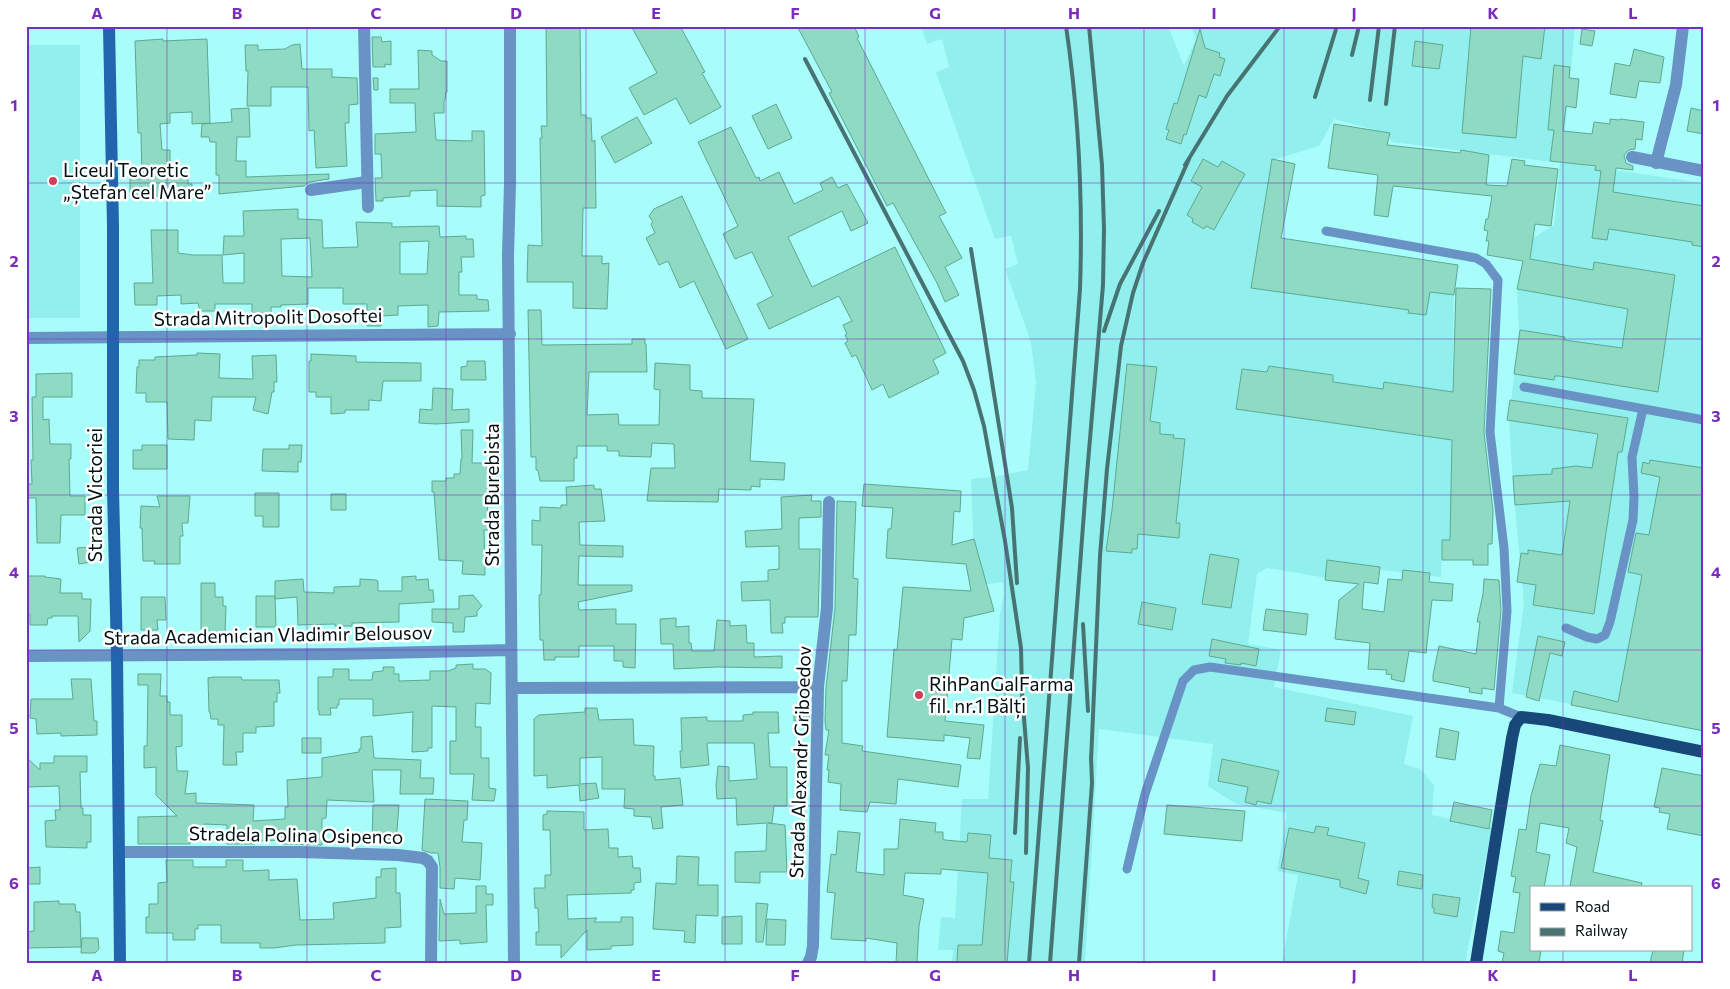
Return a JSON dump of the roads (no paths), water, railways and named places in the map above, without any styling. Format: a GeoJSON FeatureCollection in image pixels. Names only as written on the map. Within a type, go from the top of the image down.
{"type":"FeatureCollection","features":[{"type":"Feature","properties":{"kind":"main road"},"geometry":{"type":"LineString","coordinates":[[1476,963],[1512,738],[1515,724],[1521,717],[1548,720],[1704,752]]}},
{"type":"Feature","properties":{"kind":"street","name":"Strada Victoriei"},"geometry":{"type":"LineString","coordinates":[[109,26],[114,227],[113,490],[117,656],[120,963]]}},
{"type":"Feature","properties":{"kind":"street"},"geometry":{"type":"LineString","coordinates":[[364,26],[368,207]]}},
{"type":"Feature","properties":{"kind":"street","name":"Strada Burebista"},"geometry":{"type":"LineString","coordinates":[[510,26],[508,255],[514,963]]}},
{"type":"Feature","properties":{"kind":"street"},"geometry":{"type":"LineString","coordinates":[[1656,163],[1676,85],[1683,26]]}},
{"type":"Feature","properties":{"kind":"street"},"geometry":{"type":"LineString","coordinates":[[1632,157],[1704,171]]}},
{"type":"Feature","properties":{"kind":"street"},"geometry":{"type":"LineString","coordinates":[[311,190],[367,181]]}},
{"type":"Feature","properties":{"kind":"street","name":"Strada Mitropolit Dosoftei"},"geometry":{"type":"LineString","coordinates":[[26,338],[510,334]]}},
{"type":"Feature","properties":{"kind":"street","name":"Strada Alexandr Griboedov"},"geometry":{"type":"LineString","coordinates":[[808,963],[811,957],[813,936],[818,688],[827,608],[829,502]]}},
{"type":"Feature","properties":{"kind":"street","name":"Strada Academician Vladimir Belousov"},"geometry":{"type":"LineString","coordinates":[[26,656],[341,654],[511,650]]}},
{"type":"Feature","properties":{"kind":"street"},"geometry":{"type":"LineString","coordinates":[[513,688],[818,688]]}},
{"type":"Feature","properties":{"kind":"street","name":"Stradela Polina Osipenco"},"geometry":{"type":"LineString","coordinates":[[119,852],[299,852],[398,855],[423,858],[428,860],[432,867],[431,963]]}},
{"type":"Feature","properties":{"kind":"lane"},"geometry":{"type":"LineString","coordinates":[[1326,232],[1476,258],[1486,264],[1498,280],[1490,432],[1507,580],[1507,611],[1499,708]]}},
{"type":"Feature","properties":{"kind":"lane"},"geometry":{"type":"LineString","coordinates":[[1524,387],[1704,420]]}},
{"type":"Feature","properties":{"kind":"lane"},"geometry":{"type":"LineString","coordinates":[[1566,628],[1588,638],[1597,639],[1605,635],[1610,622],[1633,520],[1632,458],[1643,409]]}},
{"type":"Feature","properties":{"kind":"lane"},"geometry":{"type":"LineString","coordinates":[[1127,869],[1145,794],[1183,681],[1194,670],[1210,667],[1499,708],[1521,717]]}},
{"type":"Feature","properties":{"kind":"railway"},"geometry":{"type":"LineString","coordinates":[[1029,963],[1080,289],[1081,223],[1079,158],[1066,26]]}},
{"type":"Feature","properties":{"kind":"railway"},"geometry":{"type":"LineString","coordinates":[[1050,963],[1103,285],[1102,165],[1089,26]]}},
{"type":"Feature","properties":{"kind":"railway"},"geometry":{"type":"LineString","coordinates":[[1185,165],[1227,96],[1280,26]]}},
{"type":"Feature","properties":{"kind":"railway"},"geometry":{"type":"LineString","coordinates":[[1315,97],[1337,26]]}},
{"type":"Feature","properties":{"kind":"railway"},"geometry":{"type":"LineString","coordinates":[[1352,55],[1359,26]]}},
{"type":"Feature","properties":{"kind":"railway"},"geometry":{"type":"LineString","coordinates":[[1370,100],[1379,26]]}},
{"type":"Feature","properties":{"kind":"railway"},"geometry":{"type":"LineString","coordinates":[[1386,104],[1395,26]]}},
{"type":"Feature","properties":{"kind":"railway"},"geometry":{"type":"LineString","coordinates":[[805,59],[963,361],[974,390],[984,426],[1005,541],[1021,648],[1022,693],[1028,768],[1026,853]]}},
{"type":"Feature","properties":{"kind":"railway"},"geometry":{"type":"LineString","coordinates":[[1091,761],[1100,556],[1107,469],[1121,346],[1133,293],[1143,263],[1189,159]]}},
{"type":"Feature","properties":{"kind":"railway"},"geometry":{"type":"LineString","coordinates":[[1104,331],[1120,284],[1159,211]]}},
{"type":"Feature","properties":{"kind":"railway"},"geometry":{"type":"LineString","coordinates":[[971,249],[1012,508],[1017,583]]}},
{"type":"Feature","properties":{"kind":"railway"},"geometry":{"type":"LineString","coordinates":[[1083,624],[1088,711]]}},
{"type":"Feature","properties":{"kind":"railway"},"geometry":{"type":"LineString","coordinates":[[1015,833],[1020,738]]}},
{"type":"Feature","properties":{"kind":"railway"},"geometry":{"type":"LineString","coordinates":[[1079,963],[1092,783],[1091,756]]}},
{"type":"Feature","properties":{"kind":"place","name":"Liceul Teoretic „Ștefan cel Mare”"},"geometry":{"type":"Point","coordinates":[53,181]}},
{"type":"Feature","properties":{"kind":"place","name":"RihPanGalFarma fil. nr.1 Bălți"},"geometry":{"type":"Point","coordinates":[919,695]}}]}
